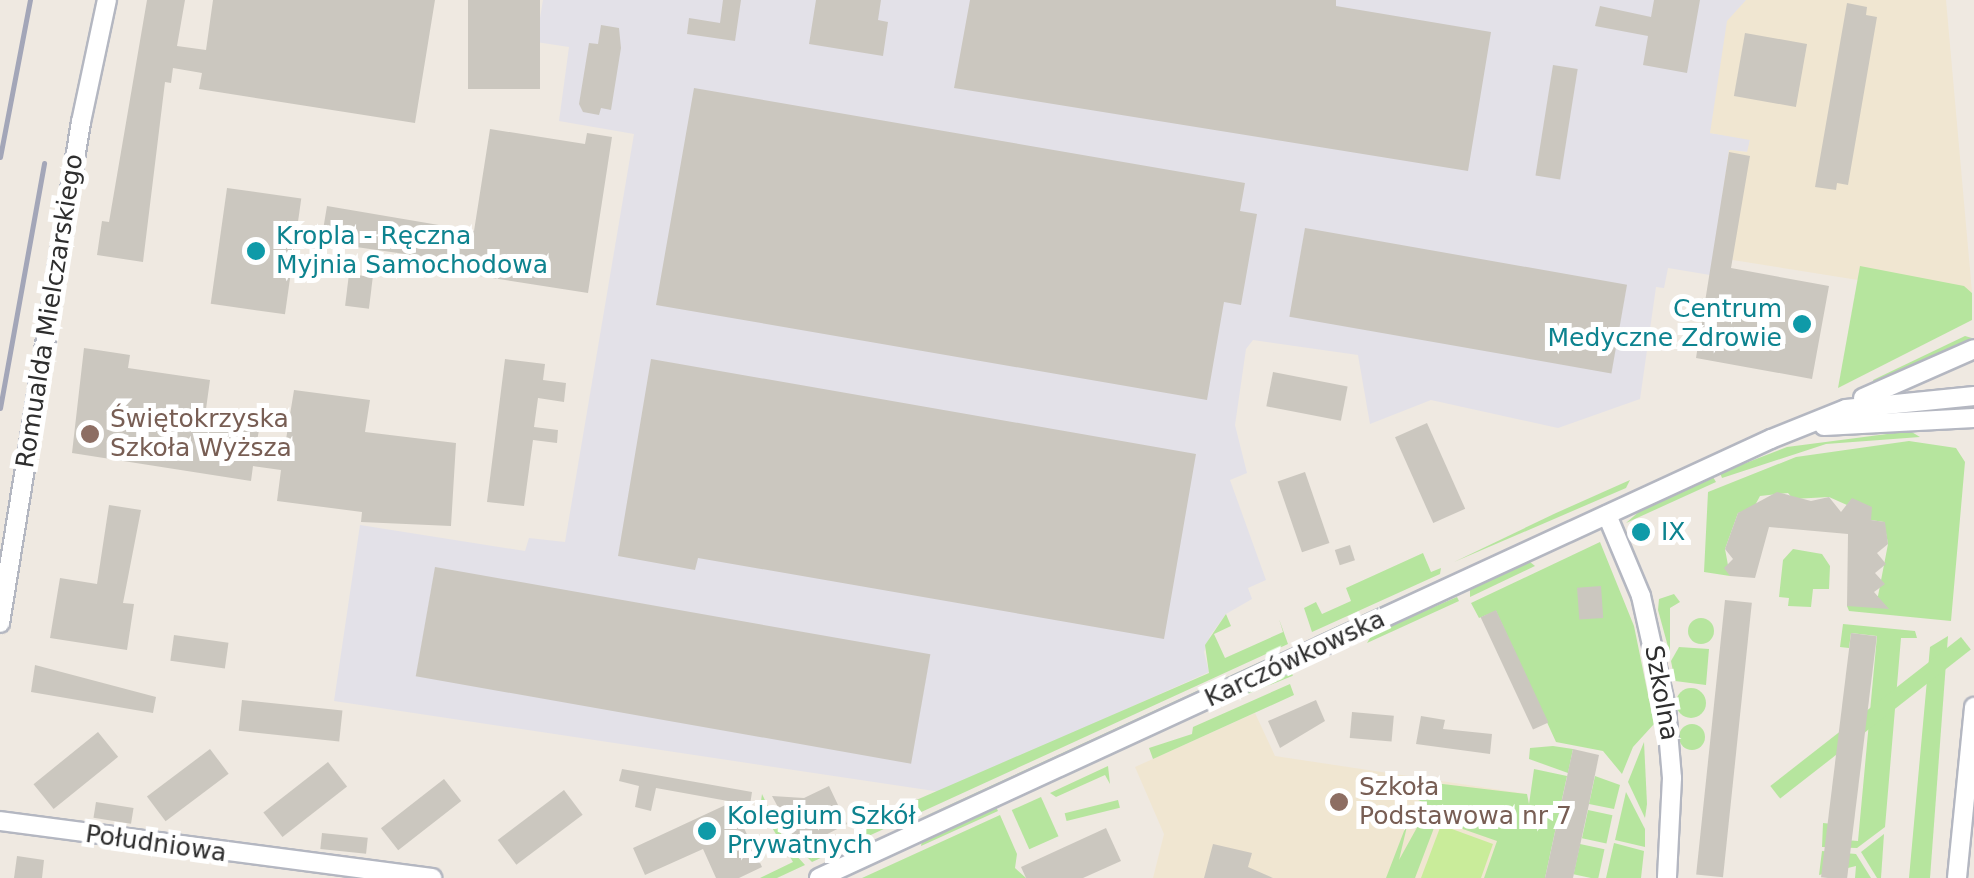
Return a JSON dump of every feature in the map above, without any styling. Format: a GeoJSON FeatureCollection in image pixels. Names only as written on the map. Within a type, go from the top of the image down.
{"type":"FeatureCollection","features":[{"type":"Feature","properties":{"kind":"street","name":"Romualda Mielczarskiego"},"geometry":{"type":"LineString","coordinates":[[0,622],[81,122],[107,0]]}},
{"type":"Feature","properties":{"kind":"street"},"geometry":{"type":"LineString","coordinates":[[1846,409],[1974,349]]}},
{"type":"Feature","properties":{"kind":"street","name":"Karczówkowska"},"geometry":{"type":"LineString","coordinates":[[820,878],[1770,440],[1846,409],[1974,396]]}},
{"type":"Feature","properties":{"kind":"street","name":"Karczówkowska"},"geometry":{"type":"LineString","coordinates":[[1770,440],[1874,418],[1974,418]]}},
{"type":"Feature","properties":{"kind":"street","name":"Szkolna"},"geometry":{"type":"LineString","coordinates":[[1607,515],[1641,596],[1666,708],[1672,778],[1667,878]]}},
{"type":"Feature","properties":{"kind":"street"},"geometry":{"type":"LineString","coordinates":[[1957,878],[1974,707]]}},
{"type":"Feature","properties":{"kind":"street","name":"Południowa"},"geometry":{"type":"LineString","coordinates":[[0,821],[432,878]]}},
{"type":"Feature","properties":{"kind":"shaded area"},"geometry":{"type":"Polygon","coordinates":[[[543,0],[1746,0],[1710,133],[1750,139],[1748,152],[1730,150],[1710,275],[1668,268],[1664,288],[1656,287],[1640,399],[1558,428],[1431,400],[1370,424],[1358,355],[1253,340],[1246,349],[1235,425],[1247,473],[1230,480],[1266,580],[1248,588],[1252,599],[1226,614],[1210,636],[1204,652],[1209,672],[941,792],[334,701],[360,525],[525,551],[529,538],[565,542],[634,134],[559,121],[569,47],[536,42],[543,0]]]}},
{"type":"Feature","properties":{"kind":"shaded area"},"geometry":{"type":"Polygon","coordinates":[[[1746,0],[1946,0],[1972,292],[1860,267],[1858,280],[1714,257],[1729,150],[1747,152],[1750,140],[1710,133],[1727,21],[1746,0]]]}},
{"type":"Feature","properties":{"kind":"shaded area","name":"Szkoła Podstawowa nr 7"},"geometry":{"type":"Polygon","coordinates":[[[1255,713],[1275,756],[1527,794],[1504,878],[1153,878],[1164,834],[1135,767],[1255,713]]]}},
{"type":"Feature","properties":{"kind":"green space"},"geometry":{"type":"Polygon","coordinates":[[[1860,266],[1964,286],[1972,293],[1972,320],[1838,388],[1860,266]]]}},
{"type":"Feature","properties":{"kind":"green space"},"geometry":{"type":"Polygon","coordinates":[[[1965,336],[1972,338],[1874,383],[1873,380],[1965,336]]]}},
{"type":"Feature","properties":{"kind":"green space"},"geometry":{"type":"Polygon","coordinates":[[[1910,431],[1920,437],[1826,444],[1722,478],[1720,473],[1787,447],[1910,431]]]}},
{"type":"Feature","properties":{"kind":"green space"},"geometry":{"type":"Polygon","coordinates":[[[1909,441],[1956,448],[1965,462],[1951,621],[1849,611],[1847,606],[1878,596],[1888,544],[1884,522],[1871,520],[1852,499],[1847,505],[1829,497],[1793,499],[1788,493],[1760,496],[1753,509],[1738,513],[1725,549],[1730,576],[1704,572],[1708,492],[1796,457],[1909,441]]]}},
{"type":"Feature","properties":{"kind":"green space"},"geometry":{"type":"Polygon","coordinates":[[[1713,477],[1716,482],[1626,523],[1641,510],[1713,477]]]}},
{"type":"Feature","properties":{"kind":"green space"},"geometry":{"type":"Polygon","coordinates":[[[1630,480],[1626,488],[1454,562],[1556,513],[1630,480]]]}},
{"type":"Feature","properties":{"kind":"green space"},"geometry":{"type":"Polygon","coordinates":[[[1600,542],[1634,626],[1654,724],[1633,747],[1622,774],[1603,751],[1556,742],[1496,611],[1479,618],[1471,603],[1600,542]]]}},
{"type":"Feature","properties":{"kind":"green space"},"geometry":{"type":"Polygon","coordinates":[[[1793,549],[1822,554],[1830,566],[1829,589],[1813,589],[1811,607],[1788,606],[1789,598],[1779,597],[1783,560],[1793,549]]]}},
{"type":"Feature","properties":{"kind":"green space"},"geometry":{"type":"Polygon","coordinates":[[[1423,553],[1431,572],[1441,568],[1440,574],[1312,632],[1304,608],[1316,602],[1322,614],[1351,601],[1346,588],[1423,553]]]}},
{"type":"Feature","properties":{"kind":"green space"},"geometry":{"type":"Polygon","coordinates":[[[1530,562],[1535,566],[1470,597],[1470,589],[1530,562]]]}},
{"type":"Feature","properties":{"kind":"green space"},"geometry":{"type":"Polygon","coordinates":[[[1441,579],[1438,584],[1314,637],[1441,579]]]}},
{"type":"Feature","properties":{"kind":"green space"},"geometry":{"type":"Polygon","coordinates":[[[1674,594],[1680,602],[1670,608],[1670,654],[1658,610],[1659,599],[1674,594]]]}},
{"type":"Feature","properties":{"kind":"green space"},"geometry":{"type":"Polygon","coordinates":[[[1457,597],[1459,601],[1367,643],[1373,633],[1457,597]]]}},
{"type":"Feature","properties":{"kind":"green space"},"geometry":{"type":"Polygon","coordinates":[[[1226,614],[1231,626],[1214,634],[1225,658],[1283,632],[1279,619],[1288,644],[906,819],[907,804],[1209,673],[1205,645],[1226,614]]]}},
{"type":"Feature","properties":{"kind":"green space"},"geometry":{"type":"Polygon","coordinates":[[[1701,618],[1710,622],[1714,631],[1710,640],[1701,644],[1692,640],[1688,631],[1692,622],[1701,618]]]}},
{"type":"Feature","properties":{"kind":"green space"},"geometry":{"type":"Polygon","coordinates":[[[1843,624],[1915,631],[1917,638],[1901,638],[1885,827],[1857,848],[1822,847],[1823,823],[1833,824],[1832,839],[1858,841],[1877,636],[1851,633],[1849,648],[1840,647],[1843,624]]]}},
{"type":"Feature","properties":{"kind":"green space"},"geometry":{"type":"Polygon","coordinates":[[[1948,636],[1930,878],[1909,878],[1930,647],[1948,636]]]}},
{"type":"Feature","properties":{"kind":"green space"},"geometry":{"type":"Polygon","coordinates":[[[1961,637],[1971,650],[1780,799],[1770,786],[1961,637]]]}},
{"type":"Feature","properties":{"kind":"green space"},"geometry":{"type":"Polygon","coordinates":[[[1679,647],[1709,649],[1706,685],[1675,681],[1671,661],[1679,647]]]}},
{"type":"Feature","properties":{"kind":"green space"},"geometry":{"type":"Polygon","coordinates":[[[1282,652],[1284,655],[908,824],[1282,652]]]}},
{"type":"Feature","properties":{"kind":"green space"},"geometry":{"type":"Polygon","coordinates":[[[1291,671],[1293,676],[1198,714],[1196,709],[1291,671]]]}},
{"type":"Feature","properties":{"kind":"green space"},"geometry":{"type":"Polygon","coordinates":[[[1290,684],[1294,695],[1153,759],[1149,748],[1192,734],[1193,727],[1290,684]]]}},
{"type":"Feature","properties":{"kind":"green space"},"geometry":{"type":"Polygon","coordinates":[[[1691,688],[1702,692],[1706,703],[1702,714],[1691,718],[1680,714],[1676,703],[1680,692],[1691,688]]]}},
{"type":"Feature","properties":{"kind":"green space"},"geometry":{"type":"Polygon","coordinates":[[[1692,724],[1701,728],[1705,737],[1701,746],[1692,750],[1683,746],[1679,737],[1683,728],[1692,724]]]}},
{"type":"Feature","properties":{"kind":"green space"},"geometry":{"type":"Polygon","coordinates":[[[1644,742],[1647,804],[1645,818],[1628,782],[1644,742]]]}},
{"type":"Feature","properties":{"kind":"green space"},"geometry":{"type":"Polygon","coordinates":[[[1530,748],[1573,749],[1568,773],[1529,759],[1530,748]]]}},
{"type":"Feature","properties":{"kind":"green space"},"geometry":{"type":"Polygon","coordinates":[[[1108,766],[1110,784],[1105,775],[1056,797],[1050,793],[1108,766]]]}},
{"type":"Feature","properties":{"kind":"green space"},"geometry":{"type":"Polygon","coordinates":[[[1534,769],[1567,776],[1545,878],[1484,878],[1497,841],[1437,820],[1415,878],[1386,878],[1409,818],[1399,860],[1420,822],[1427,804],[1416,799],[1426,782],[1527,794],[1529,804],[1534,769]]]}},
{"type":"Feature","properties":{"kind":"green space"},"geometry":{"type":"Polygon","coordinates":[[[1595,776],[1620,785],[1614,809],[1589,804],[1595,776]]]}},
{"type":"Feature","properties":{"kind":"green space"},"geometry":{"type":"Polygon","coordinates":[[[1626,792],[1645,829],[1645,847],[1615,840],[1626,792]]]}},
{"type":"Feature","properties":{"kind":"green space"},"geometry":{"type":"Polygon","coordinates":[[[762,794],[786,844],[805,865],[777,878],[760,878],[793,862],[760,808],[762,794]]]}},
{"type":"Feature","properties":{"kind":"green space"},"geometry":{"type":"Polygon","coordinates":[[[1041,797],[1058,836],[1029,849],[1012,810],[1041,797]]]}},
{"type":"Feature","properties":{"kind":"green space"},"geometry":{"type":"Polygon","coordinates":[[[1118,800],[1120,808],[1067,821],[1065,813],[1118,800]]]}},
{"type":"Feature","properties":{"kind":"green space"},"geometry":{"type":"Polygon","coordinates":[[[996,807],[998,811],[921,846],[922,840],[996,807]]]}},
{"type":"Feature","properties":{"kind":"green space"},"geometry":{"type":"Polygon","coordinates":[[[1588,810],[1612,815],[1606,844],[1582,838],[1588,810]]]}},
{"type":"Feature","properties":{"kind":"green space"},"geometry":{"type":"Polygon","coordinates":[[[1000,815],[1017,854],[1015,868],[1026,878],[862,878],[1000,815]]]}},
{"type":"Feature","properties":{"kind":"green space"},"geometry":{"type":"Polygon","coordinates":[[[896,816],[899,822],[812,862],[806,856],[896,816]]]}},
{"type":"Feature","properties":{"kind":"green space"},"geometry":{"type":"Polygon","coordinates":[[[1441,825],[1493,844],[1481,878],[1421,878],[1441,825]]]}},
{"type":"Feature","properties":{"kind":"green space"},"geometry":{"type":"Polygon","coordinates":[[[1884,834],[1881,878],[1877,878],[1861,852],[1884,834]]]}},
{"type":"Feature","properties":{"kind":"green space"},"geometry":{"type":"Polygon","coordinates":[[[1614,843],[1644,851],[1641,878],[1606,878],[1614,843]]]}},
{"type":"Feature","properties":{"kind":"green space"},"geometry":{"type":"Polygon","coordinates":[[[1580,844],[1604,849],[1598,878],[1574,874],[1580,844]]]}},
{"type":"Feature","properties":{"kind":"green space"},"geometry":{"type":"Polygon","coordinates":[[[1822,851],[1856,854],[1871,878],[1855,878],[1856,866],[1819,875],[1822,851]]]}},
{"type":"Feature","properties":{"kind":"building"},"geometry":{"type":"Polygon","coordinates":[[[147,0],[185,0],[177,46],[206,50],[213,0],[435,0],[415,123],[199,89],[202,73],[173,68],[171,83],[165,82],[143,262],[97,255],[102,221],[109,222],[147,0]]]}},
{"type":"Feature","properties":{"kind":"building"},"geometry":{"type":"Polygon","coordinates":[[[468,0],[540,0],[540,89],[468,89],[468,0]]]}},
{"type":"Feature","properties":{"kind":"building"},"geometry":{"type":"Polygon","coordinates":[[[723,0],[741,0],[735,41],[687,34],[689,18],[720,23],[723,0]]]}},
{"type":"Feature","properties":{"kind":"building"},"geometry":{"type":"Polygon","coordinates":[[[816,0],[881,0],[878,20],[888,22],[883,56],[809,44],[816,0]]]}},
{"type":"Feature","properties":{"kind":"building"},"geometry":{"type":"Polygon","coordinates":[[[970,0],[1336,0],[1336,6],[1491,32],[1468,171],[954,88],[970,0]]]}},
{"type":"Feature","properties":{"kind":"building"},"geometry":{"type":"Polygon","coordinates":[[[1654,0],[1700,0],[1687,73],[1643,65],[1648,36],[1595,26],[1600,6],[1651,17],[1654,0]]]}},
{"type":"Feature","properties":{"kind":"building"},"geometry":{"type":"Polygon","coordinates":[[[1847,3],[1867,7],[1866,15],[1877,17],[1848,185],[1837,183],[1836,190],[1815,187],[1847,3]]]}},
{"type":"Feature","properties":{"kind":"building"},"geometry":{"type":"Polygon","coordinates":[[[601,25],[619,28],[621,48],[611,110],[601,108],[599,115],[583,112],[579,104],[589,43],[598,44],[601,25]]]}},
{"type":"Feature","properties":{"kind":"building"},"geometry":{"type":"Polygon","coordinates":[[[1745,33],[1807,44],[1796,107],[1734,96],[1745,33]]]}},
{"type":"Feature","properties":{"kind":"building"},"geometry":{"type":"Polygon","coordinates":[[[1553,65],[1578,69],[1560,180],[1535,176],[1553,65]]]}},
{"type":"Feature","properties":{"kind":"building"},"geometry":{"type":"Polygon","coordinates":[[[694,88],[1245,183],[1240,211],[1257,214],[1241,305],[1224,302],[1207,400],[656,305],[694,88]]]}},
{"type":"Feature","properties":{"kind":"building"},"geometry":{"type":"Polygon","coordinates":[[[490,129],[585,144],[587,133],[612,137],[588,293],[467,274],[468,263],[321,242],[327,206],[474,231],[490,129]]]}},
{"type":"Feature","properties":{"kind":"building","name":"Centrum Medyczne Zdrowie"},"geometry":{"type":"Polygon","coordinates":[[[1729,152],[1750,156],[1731,268],[1829,286],[1812,379],[1696,358],[1729,152]]]}},
{"type":"Feature","properties":{"kind":"building","name":"Kropla - Ręczna Myjnia Samochodowa"},"geometry":{"type":"Polygon","coordinates":[[[227,188],[301,198],[285,314],[211,304],[227,188]]]}},
{"type":"Feature","properties":{"kind":"building"},"geometry":{"type":"Polygon","coordinates":[[[1305,228],[1627,285],[1611,373],[1289,317],[1305,228]]]}},
{"type":"Feature","properties":{"kind":"building"},"geometry":{"type":"Polygon","coordinates":[[[349,274],[373,277],[369,309],[345,306],[349,274]]]}},
{"type":"Feature","properties":{"kind":"building"},"geometry":{"type":"Polygon","coordinates":[[[84,348],[130,355],[128,368],[210,380],[206,409],[261,418],[255,453],[283,458],[294,390],[370,400],[365,432],[456,443],[451,526],[361,522],[362,512],[277,501],[281,470],[253,466],[251,481],[72,453],[84,348]]]}},
{"type":"Feature","properties":{"kind":"building"},"geometry":{"type":"Polygon","coordinates":[[[505,359],[545,364],[543,380],[566,383],[564,402],[538,398],[534,427],[558,430],[557,443],[533,440],[524,506],[487,502],[505,359]]]}},
{"type":"Feature","properties":{"kind":"building"},"geometry":{"type":"Polygon","coordinates":[[[651,359],[1196,454],[1164,639],[698,558],[695,570],[618,556],[651,359]]]}},
{"type":"Feature","properties":{"kind":"building"},"geometry":{"type":"Polygon","coordinates":[[[1273,372],[1348,387],[1341,421],[1266,406],[1273,372]]]}},
{"type":"Feature","properties":{"kind":"building"},"geometry":{"type":"Polygon","coordinates":[[[1427,423],[1465,509],[1433,523],[1395,437],[1427,423]]]}},
{"type":"Feature","properties":{"kind":"building"},"geometry":{"type":"Polygon","coordinates":[[[1305,472],[1329,543],[1302,552],[1278,481],[1305,472]]]}},
{"type":"Feature","properties":{"kind":"building"},"geometry":{"type":"Polygon","coordinates":[[[1777,492],[1811,501],[1829,497],[1841,512],[1852,498],[1872,507],[1871,520],[1885,522],[1888,544],[1877,553],[1886,564],[1875,573],[1885,584],[1874,592],[1889,609],[1847,606],[1848,534],[1769,527],[1755,578],[1730,576],[1724,568],[1733,559],[1725,549],[1738,513],[1777,492]]]}},
{"type":"Feature","properties":{"kind":"building"},"geometry":{"type":"Polygon","coordinates":[[[109,505],[141,510],[123,603],[134,604],[127,650],[50,638],[60,578],[97,584],[109,505]]]}},
{"type":"Feature","properties":{"kind":"building"},"geometry":{"type":"Polygon","coordinates":[[[1350,545],[1355,560],[1340,565],[1335,550],[1350,545]]]}},
{"type":"Feature","properties":{"kind":"building"},"geometry":{"type":"Polygon","coordinates":[[[435,567],[930,654],[911,764],[416,676],[435,567]]]}},
{"type":"Feature","properties":{"kind":"building"},"geometry":{"type":"Polygon","coordinates":[[[1601,586],[1603,618],[1579,620],[1577,588],[1601,586]]]}},
{"type":"Feature","properties":{"kind":"building"},"geometry":{"type":"Polygon","coordinates":[[[1725,600],[1752,603],[1723,877],[1696,874],[1725,600]]]}},
{"type":"Feature","properties":{"kind":"building"},"geometry":{"type":"Polygon","coordinates":[[[1496,610],[1548,722],[1533,730],[1481,617],[1496,610]]]}},
{"type":"Feature","properties":{"kind":"building"},"geometry":{"type":"Polygon","coordinates":[[[1851,633],[1877,636],[1847,878],[1821,877],[1851,633]]]}},
{"type":"Feature","properties":{"kind":"building"},"geometry":{"type":"Polygon","coordinates":[[[174,635],[228,643],[225,668],[170,661],[174,635]]]}},
{"type":"Feature","properties":{"kind":"building"},"geometry":{"type":"Polygon","coordinates":[[[35,665],[156,697],[153,713],[31,692],[35,665]]]}},
{"type":"Feature","properties":{"kind":"building"},"geometry":{"type":"Polygon","coordinates":[[[242,700],[342,711],[339,741],[239,731],[242,700]]]}},
{"type":"Feature","properties":{"kind":"building"},"geometry":{"type":"Polygon","coordinates":[[[1316,700],[1325,721],[1280,748],[1268,721],[1316,700]]]}},
{"type":"Feature","properties":{"kind":"building"},"geometry":{"type":"Polygon","coordinates":[[[1352,712],[1394,716],[1392,742],[1350,738],[1352,712]]]}},
{"type":"Feature","properties":{"kind":"building"},"geometry":{"type":"Polygon","coordinates":[[[1421,716],[1445,720],[1443,729],[1492,734],[1490,754],[1416,744],[1421,716]]]}},
{"type":"Feature","properties":{"kind":"building"},"geometry":{"type":"Polygon","coordinates":[[[98,732],[118,757],[54,809],[33,784],[98,732]]]}},
{"type":"Feature","properties":{"kind":"building"},"geometry":{"type":"Polygon","coordinates":[[[210,749],[229,774],[166,821],[147,797],[210,749]]]}},
{"type":"Feature","properties":{"kind":"building"},"geometry":{"type":"Polygon","coordinates":[[[1573,749],[1599,755],[1573,878],[1545,878],[1573,749]]]}},
{"type":"Feature","properties":{"kind":"building"},"geometry":{"type":"Polygon","coordinates":[[[328,762],[347,786],[282,837],[263,812],[328,762]]]}},
{"type":"Feature","properties":{"kind":"building"},"geometry":{"type":"Polygon","coordinates":[[[622,769],[752,792],[750,805],[656,788],[651,811],[635,807],[639,786],[619,781],[622,769]]]}},
{"type":"Feature","properties":{"kind":"building"},"geometry":{"type":"Polygon","coordinates":[[[444,779],[461,801],[398,850],[381,828],[444,779]]]}},
{"type":"Feature","properties":{"kind":"building"},"geometry":{"type":"Polygon","coordinates":[[[829,786],[847,824],[800,848],[772,796],[804,798],[829,786]]]}},
{"type":"Feature","properties":{"kind":"building"},"geometry":{"type":"Polygon","coordinates":[[[564,790],[583,815],[516,865],[498,840],[564,790]]]}},
{"type":"Feature","properties":{"kind":"building"},"geometry":{"type":"Polygon","coordinates":[[[96,802],[134,808],[131,824],[93,818],[96,802]]]}},
{"type":"Feature","properties":{"kind":"building","name":"Kolegium Szkół Prywatnych"},"geometry":{"type":"Polygon","coordinates":[[[732,802],[762,867],[739,878],[716,878],[703,849],[645,875],[633,848],[732,802]]]}},
{"type":"Feature","properties":{"kind":"building"},"geometry":{"type":"Polygon","coordinates":[[[1106,828],[1121,861],[1083,878],[1026,878],[1021,867],[1106,828]]]}},
{"type":"Feature","properties":{"kind":"building"},"geometry":{"type":"Polygon","coordinates":[[[322,833],[368,838],[366,854],[320,849],[322,833]]]}},
{"type":"Feature","properties":{"kind":"building"},"geometry":{"type":"Polygon","coordinates":[[[1213,844],[1252,853],[1248,867],[1273,878],[1204,878],[1213,844]]]}},
{"type":"Feature","properties":{"kind":"building"},"geometry":{"type":"Polygon","coordinates":[[[17,856],[44,860],[42,878],[14,878],[17,856]]]}},
{"type":"Feature","properties":{"kind":"railway"},"geometry":{"type":"LineString","coordinates":[[0,157],[30,0]]}},
{"type":"Feature","properties":{"kind":"railway"},"geometry":{"type":"LineString","coordinates":[[0,408],[44,163]]}},
{"type":"Feature","properties":{"kind":"place","name":"Kropla - Ręczna Myjnia Samochodowa"},"geometry":{"type":"Point","coordinates":[256,251]}},
{"type":"Feature","properties":{"kind":"place","name":"Centrum Medyczne Zdrowie"},"geometry":{"type":"Point","coordinates":[1802,324]}},
{"type":"Feature","properties":{"kind":"place","name":"Świętokrzyska Szkoła Wyższa"},"geometry":{"type":"Point","coordinates":[90,434]}},
{"type":"Feature","properties":{"kind":"place","name":"IX"},"geometry":{"type":"Point","coordinates":[1641,532]}},
{"type":"Feature","properties":{"kind":"place","name":"Szkoła Podstawowa nr 7"},"geometry":{"type":"Point","coordinates":[1339,802]}},
{"type":"Feature","properties":{"kind":"place","name":"Kolegium Szkół Prywatnych"},"geometry":{"type":"Point","coordinates":[707,831]}}]}
